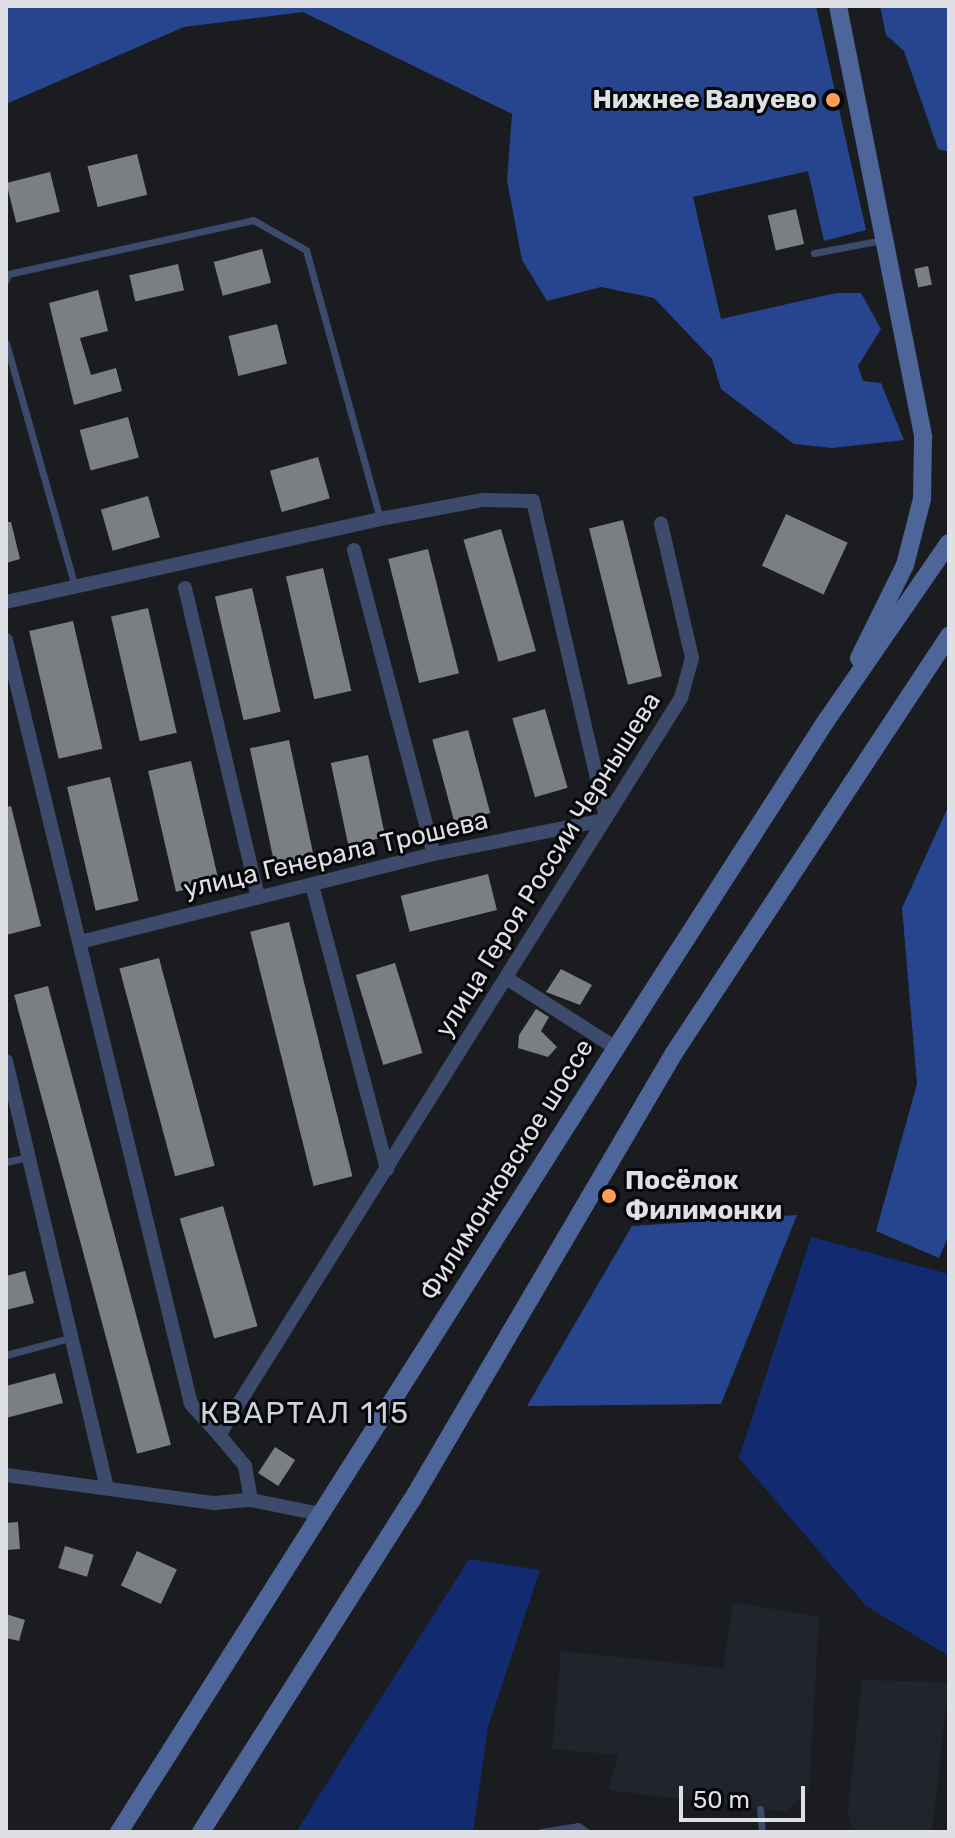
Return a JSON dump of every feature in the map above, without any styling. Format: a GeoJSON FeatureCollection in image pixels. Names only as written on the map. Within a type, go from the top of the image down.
{"type":"FeatureCollection","features":[{"type":"Feature","properties":{"kind":"main road"},"geometry":{"type":"LineString","coordinates":[[826,721],[905,565],[922,499],[923,437],[838,6]]}},
{"type":"Feature","properties":{"kind":"main road","name":"Филимонковское шоссе"},"geometry":{"type":"LineString","coordinates":[[119,1832],[826,721],[949,543]]}},
{"type":"Feature","properties":{"kind":"main road"},"geometry":{"type":"LineString","coordinates":[[201,1832],[412,1500],[674,1053],[949,636]]}},
{"type":"Feature","properties":{"kind":"street"},"geometry":{"type":"LineString","coordinates":[[6,602],[380,519],[483,500],[533,501],[605,819]]}},
{"type":"Feature","properties":{"kind":"street","name":"улица Героя России Чернышева"},"geometry":{"type":"LineString","coordinates":[[219,1435],[681,698],[692,658],[661,524]]}},
{"type":"Feature","properties":{"kind":"street"},"geometry":{"type":"LineString","coordinates":[[354,550],[434,854]]}},
{"type":"Feature","properties":{"kind":"street"},"geometry":{"type":"LineString","coordinates":[[185,588],[258,898]]}},
{"type":"Feature","properties":{"kind":"street"},"geometry":{"type":"LineString","coordinates":[[6,640],[191,1404],[245,1466],[251,1500]]}},
{"type":"Feature","properties":{"kind":"street","name":"улица Генерала Трошева"},"geometry":{"type":"LineString","coordinates":[[80,942],[434,854],[605,819]]}},
{"type":"Feature","properties":{"kind":"street"},"geometry":{"type":"LineString","coordinates":[[312,885],[387,1169]]}},
{"type":"Feature","properties":{"kind":"street"},"geometry":{"type":"LineString","coordinates":[[506,978],[616,1048]]}},
{"type":"Feature","properties":{"kind":"street"},"geometry":{"type":"LineString","coordinates":[[6,1061],[74,1337],[107,1488]]}},
{"type":"Feature","properties":{"kind":"street"},"geometry":{"type":"LineString","coordinates":[[6,1475],[214,1503],[251,1500],[320,1514]]}},
{"type":"Feature","properties":{"kind":"lane"},"geometry":{"type":"LineString","coordinates":[[6,280],[8,274],[253,220],[306,250],[380,519]]}},
{"type":"Feature","properties":{"kind":"lane"},"geometry":{"type":"LineString","coordinates":[[814,253],[884,240]]}},
{"type":"Feature","properties":{"kind":"lane"},"geometry":{"type":"LineString","coordinates":[[6,343],[75,587]]}},
{"type":"Feature","properties":{"kind":"lane"},"geometry":{"type":"LineString","coordinates":[[6,1162],[31,1156]]}},
{"type":"Feature","properties":{"kind":"lane"},"geometry":{"type":"LineString","coordinates":[[6,1355],[74,1337]]}},
{"type":"Feature","properties":{"kind":"lane"},"geometry":{"type":"LineString","coordinates":[[760,1809],[762,1832]]}},
{"type":"Feature","properties":{"kind":"lane"},"geometry":{"type":"LineString","coordinates":[[541,1832],[578,1826],[587,1832]]}},
{"type":"Feature","properties":{"kind":"shaded area"},"geometry":{"type":"Polygon","coordinates":[[[6,6],[816,6],[866,230],[824,241],[808,171],[693,197],[721,319],[836,293],[861,293],[881,329],[858,366],[863,381],[881,383],[904,440],[832,448],[794,444],[721,389],[712,359],[654,298],[601,287],[547,301],[522,260],[507,180],[512,114],[303,12],[184,27],[6,104],[6,6]]]}},
{"type":"Feature","properties":{"kind":"shaded area"},"geometry":{"type":"Polygon","coordinates":[[[880,6],[949,6],[949,152],[938,149],[904,51],[886,35],[880,6]]]}},
{"type":"Feature","properties":{"kind":"shaded area"},"geometry":{"type":"Polygon","coordinates":[[[949,805],[949,1235],[939,1258],[876,1231],[917,1084],[902,908],[949,805]]]}},
{"type":"Feature","properties":{"kind":"shaded area"},"geometry":{"type":"Polygon","coordinates":[[[797,1215],[721,1404],[527,1406],[632,1226],[797,1215]]]}},
{"type":"Feature","properties":{"kind":"shaded area"},"geometry":{"type":"Polygon","coordinates":[[[811,1237],[949,1274],[949,1656],[866,1606],[739,1458],[811,1237]]]}},
{"type":"Feature","properties":{"kind":"shaded area"},"geometry":{"type":"Polygon","coordinates":[[[469,1559],[540,1570],[488,1727],[473,1832],[296,1832],[469,1559]]]}},
{"type":"Feature","properties":{"kind":"shaded area"},"geometry":{"type":"Polygon","coordinates":[[[733,1602],[819,1617],[809,1790],[786,1812],[608,1790],[618,1755],[552,1749],[561,1651],[723,1668],[733,1602]]]}},
{"type":"Feature","properties":{"kind":"shaded area"},"geometry":{"type":"Polygon","coordinates":[[[862,1680],[949,1682],[932,1832],[852,1832],[848,1810],[862,1680]]]}},
{"type":"Feature","properties":{"kind":"building"},"geometry":{"type":"Polygon","coordinates":[[[137,154],[147,195],[98,207],[88,166],[137,154]]]}},
{"type":"Feature","properties":{"kind":"building"},"geometry":{"type":"Polygon","coordinates":[[[50,172],[60,212],[16,223],[6,183],[50,172]]]}},
{"type":"Feature","properties":{"kind":"building"},"geometry":{"type":"Polygon","coordinates":[[[796,209],[804,244],[776,251],[768,216],[796,209]]]}},
{"type":"Feature","properties":{"kind":"building"},"geometry":{"type":"Polygon","coordinates":[[[262,249],[271,283],[223,296],[214,262],[262,249]]]}},
{"type":"Feature","properties":{"kind":"building"},"geometry":{"type":"Polygon","coordinates":[[[178,264],[184,290],[135,302],[129,275],[178,264]]]}},
{"type":"Feature","properties":{"kind":"building"},"geometry":{"type":"Polygon","coordinates":[[[928,266],[932,285],[918,287],[914,269],[928,266]]]}},
{"type":"Feature","properties":{"kind":"building"},"geometry":{"type":"Polygon","coordinates":[[[98,290],[108,331],[80,338],[91,375],[116,368],[122,391],[74,405],[49,303],[98,290]]]}},
{"type":"Feature","properties":{"kind":"building"},"geometry":{"type":"Polygon","coordinates":[[[277,324],[287,364],[238,376],[228,336],[277,324]]]}},
{"type":"Feature","properties":{"kind":"building"},"geometry":{"type":"Polygon","coordinates":[[[128,417],[139,458],[91,471],[80,430],[128,417]]]}},
{"type":"Feature","properties":{"kind":"building"},"geometry":{"type":"Polygon","coordinates":[[[318,457],[330,498],[282,512],[270,471],[318,457]]]}},
{"type":"Feature","properties":{"kind":"building"},"geometry":{"type":"Polygon","coordinates":[[[148,496],[160,537],[113,551],[101,510],[148,496]]]}},
{"type":"Feature","properties":{"kind":"building"},"geometry":{"type":"Polygon","coordinates":[[[786,514],[848,543],[824,594],[762,566],[786,514]]]}},
{"type":"Feature","properties":{"kind":"building"},"geometry":{"type":"Polygon","coordinates":[[[623,520],[662,676],[628,685],[589,528],[623,520]]]}},
{"type":"Feature","properties":{"kind":"building"},"geometry":{"type":"Polygon","coordinates":[[[6,522],[11,522],[20,559],[6,563],[6,522]]]}},
{"type":"Feature","properties":{"kind":"building"},"geometry":{"type":"Polygon","coordinates":[[[501,529],[536,651],[499,662],[464,540],[501,529]]]}},
{"type":"Feature","properties":{"kind":"building"},"geometry":{"type":"Polygon","coordinates":[[[428,549],[459,673],[419,683],[388,559],[428,549]]]}},
{"type":"Feature","properties":{"kind":"building"},"geometry":{"type":"Polygon","coordinates":[[[323,568],[351,691],[314,699],[286,577],[323,568]]]}},
{"type":"Feature","properties":{"kind":"building"},"geometry":{"type":"Polygon","coordinates":[[[252,588],[281,712],[244,720],[215,597],[252,588]]]}},
{"type":"Feature","properties":{"kind":"building"},"geometry":{"type":"Polygon","coordinates":[[[148,608],[177,733],[140,741],[111,617],[148,608]]]}},
{"type":"Feature","properties":{"kind":"building"},"geometry":{"type":"Polygon","coordinates":[[[73,621],[102,749],[59,759],[29,631],[73,621]]]}},
{"type":"Feature","properties":{"kind":"building"},"geometry":{"type":"Polygon","coordinates":[[[545,709],[568,788],[535,797],[512,718],[545,709]]]}},
{"type":"Feature","properties":{"kind":"building"},"geometry":{"type":"Polygon","coordinates":[[[468,730],[490,813],[455,823],[432,740],[468,730]]]}},
{"type":"Feature","properties":{"kind":"building"},"geometry":{"type":"Polygon","coordinates":[[[289,740],[314,858],[275,867],[250,748],[289,740]]]}},
{"type":"Feature","properties":{"kind":"building"},"geometry":{"type":"Polygon","coordinates":[[[368,755],[385,837],[348,845],[331,763],[368,755]]]}},
{"type":"Feature","properties":{"kind":"building"},"geometry":{"type":"Polygon","coordinates":[[[191,761],[219,882],[176,892],[148,771],[191,761]]]}},
{"type":"Feature","properties":{"kind":"building"},"geometry":{"type":"Polygon","coordinates":[[[110,777],[139,901],[96,911],[67,787],[110,777]]]}},
{"type":"Feature","properties":{"kind":"building"},"geometry":{"type":"Polygon","coordinates":[[[11,806],[41,926],[6,935],[6,807],[11,806]]]}},
{"type":"Feature","properties":{"kind":"building"},"geometry":{"type":"Polygon","coordinates":[[[488,874],[497,910],[410,932],[401,896],[488,874]]]}},
{"type":"Feature","properties":{"kind":"building"},"geometry":{"type":"Polygon","coordinates":[[[289,922],[352,1176],[314,1186],[250,932],[289,922]]]}},
{"type":"Feature","properties":{"kind":"building"},"geometry":{"type":"Polygon","coordinates":[[[159,958],[215,1166],[175,1176],[119,969],[159,958]]]}},
{"type":"Feature","properties":{"kind":"building"},"geometry":{"type":"Polygon","coordinates":[[[395,963],[422,1053],[383,1065],[356,975],[395,963]]]}},
{"type":"Feature","properties":{"kind":"building"},"geometry":{"type":"Polygon","coordinates":[[[561,969],[592,985],[580,1005],[546,992],[561,969]]]}},
{"type":"Feature","properties":{"kind":"building"},"geometry":{"type":"Polygon","coordinates":[[[48,986],[171,1445],[137,1454],[14,995],[48,986]]]}},
{"type":"Feature","properties":{"kind":"building"},"geometry":{"type":"Polygon","coordinates":[[[536,1009],[549,1017],[541,1031],[557,1047],[548,1057],[518,1048],[519,1035],[536,1009]]]}},
{"type":"Feature","properties":{"kind":"building"},"geometry":{"type":"Polygon","coordinates":[[[223,1206],[257,1326],[214,1339],[180,1218],[223,1206]]]}},
{"type":"Feature","properties":{"kind":"building"},"geometry":{"type":"Polygon","coordinates":[[[25,1271],[34,1303],[6,1310],[6,1276],[25,1271]]]}},
{"type":"Feature","properties":{"kind":"building"},"geometry":{"type":"Polygon","coordinates":[[[55,1373],[63,1403],[6,1418],[6,1386],[55,1373]]]}},
{"type":"Feature","properties":{"kind":"building"},"geometry":{"type":"Polygon","coordinates":[[[275,1447],[295,1460],[278,1486],[258,1473],[275,1447]]]}},
{"type":"Feature","properties":{"kind":"building"},"geometry":{"type":"Polygon","coordinates":[[[18,1522],[20,1549],[6,1550],[6,1523],[18,1522]]]}},
{"type":"Feature","properties":{"kind":"building"},"geometry":{"type":"Polygon","coordinates":[[[65,1546],[94,1555],[87,1577],[58,1568],[65,1546]]]}},
{"type":"Feature","properties":{"kind":"building"},"geometry":{"type":"Polygon","coordinates":[[[137,1551],[177,1570],[161,1604],[121,1585],[137,1551]]]}},
{"type":"Feature","properties":{"kind":"building"},"geometry":{"type":"Polygon","coordinates":[[[6,1614],[25,1620],[19,1641],[6,1638],[6,1614]]]}},
{"type":"Feature","properties":{"kind":"place","name":"Нижнее Валуево"},"geometry":{"type":"Point","coordinates":[833,100]}},
{"type":"Feature","properties":{"kind":"place","name":"Посёлок Филимонки"},"geometry":{"type":"Point","coordinates":[609,1196]}},
{"type":"Feature","properties":{"kind":"district","name":"КВАРТАЛ 115"},"geometry":{"type":"Point","coordinates":[305,1413]}}]}
